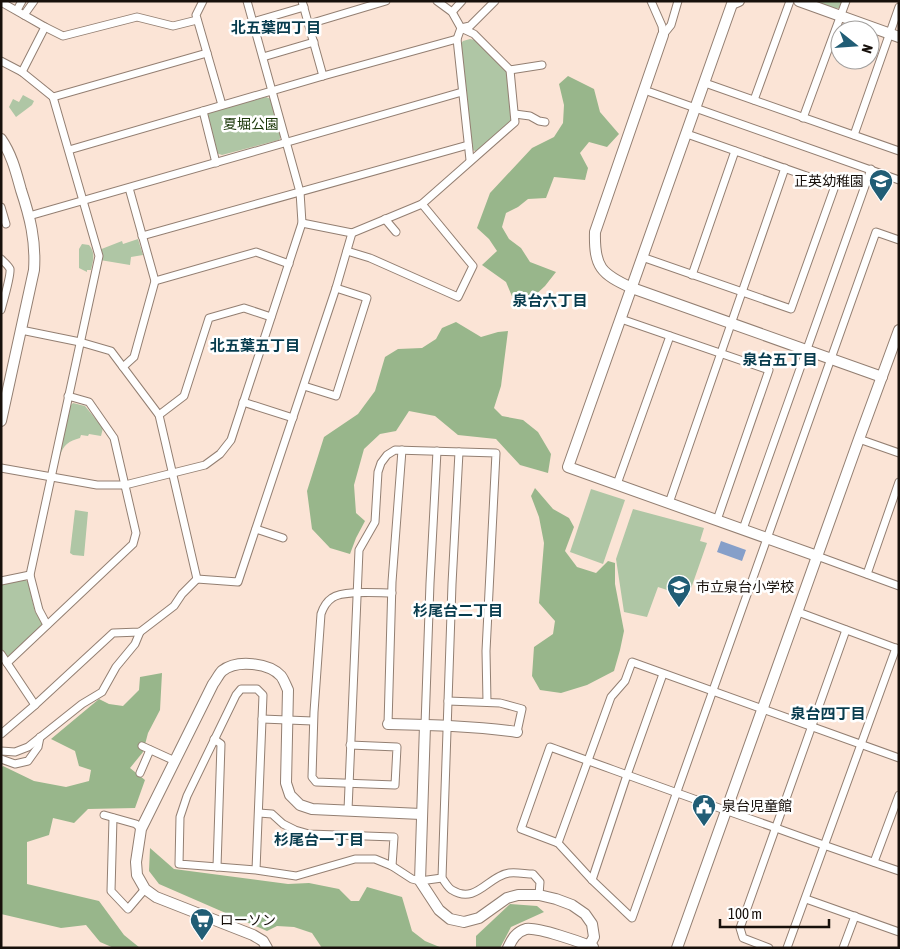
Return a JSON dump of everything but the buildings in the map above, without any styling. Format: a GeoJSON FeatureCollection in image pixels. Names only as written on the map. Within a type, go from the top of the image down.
{"type":"FeatureCollection","features":[{"type":"Feature","properties":{"kind":"street"},"geometry":{"type":"LineString","coordinates":[[17,10],[22,1]]}},
{"type":"Feature","properties":{"kind":"street"},"geometry":{"type":"LineString","coordinates":[[24,15],[34,1]]}},
{"type":"Feature","properties":{"kind":"street"},"geometry":{"type":"LineString","coordinates":[[203,1],[196,15],[222,105]]}},
{"type":"Feature","properties":{"kind":"street"},"geometry":{"type":"LineString","coordinates":[[1,468],[97,484],[125,485],[205,465],[220,454],[231,440],[302,223],[300,192],[247,1]]}},
{"type":"Feature","properties":{"kind":"street"},"geometry":{"type":"LineString","coordinates":[[309,24],[386,1]]}},
{"type":"Feature","properties":{"kind":"street"},"geometry":{"type":"LineString","coordinates":[[302,223],[352,233],[422,204],[515,122],[510,70],[474,34],[461,28],[452,12],[437,1]]}},
{"type":"Feature","properties":{"kind":"street"},"geometry":{"type":"LineString","coordinates":[[452,12],[462,1]]}},
{"type":"Feature","properties":{"kind":"street"},"geometry":{"type":"LineString","coordinates":[[461,28],[470,26],[495,1]]}},
{"type":"Feature","properties":{"kind":"street"},"geometry":{"type":"LineString","coordinates":[[651,1],[664,35]]}},
{"type":"Feature","properties":{"kind":"street"},"geometry":{"type":"LineString","coordinates":[[678,1],[671,25],[664,35],[595,232],[594,248],[598,261],[603,270],[614,280],[632,288],[882,377]]}},
{"type":"Feature","properties":{"kind":"street"},"geometry":{"type":"LineString","coordinates":[[739,1],[732,4],[568,466],[899,586]]}},
{"type":"Feature","properties":{"kind":"street"},"geometry":{"type":"LineString","coordinates":[[754,100],[790,1]]}},
{"type":"Feature","properties":{"kind":"street"},"geometry":{"type":"LineString","coordinates":[[799,1],[894,35]]}},
{"type":"Feature","properties":{"kind":"street"},"geometry":{"type":"LineString","coordinates":[[804,118],[846,1]]}},
{"type":"Feature","properties":{"kind":"street"},"geometry":{"type":"LineString","coordinates":[[1,2],[63,36],[137,17],[173,26],[197,20]]}},
{"type":"Feature","properties":{"kind":"street"},"geometry":{"type":"LineString","coordinates":[[253,22],[303,4],[323,76]]}},
{"type":"Feature","properties":{"kind":"street"},"geometry":{"type":"LineString","coordinates":[[854,135],[894,35],[899,7]]}},
{"type":"Feature","properties":{"kind":"street"},"geometry":{"type":"LineString","coordinates":[[22,72],[45,27]]}},
{"type":"Feature","properties":{"kind":"street"},"geometry":{"type":"LineString","coordinates":[[461,28],[457,39],[470,160]]}},
{"type":"Feature","properties":{"kind":"street"},"geometry":{"type":"LineString","coordinates":[[68,150],[457,39]]}},
{"type":"Feature","properties":{"kind":"street"},"geometry":{"type":"LineString","coordinates":[[263,57],[314,42]]}},
{"type":"Feature","properties":{"kind":"street"},"geometry":{"type":"LineString","coordinates":[[53,97],[207,53]]}},
{"type":"Feature","properties":{"kind":"street"},"geometry":{"type":"LineString","coordinates":[[1,61],[22,72],[53,97],[98,256],[30,575],[39,610],[47,625]]}},
{"type":"Feature","properties":{"kind":"street"},"geometry":{"type":"LineString","coordinates":[[510,70],[542,65]]}},
{"type":"Feature","properties":{"kind":"street"},"geometry":{"type":"LineString","coordinates":[[705,83],[899,151]]}},
{"type":"Feature","properties":{"kind":"street"},"geometry":{"type":"LineString","coordinates":[[29,216],[462,92]]}},
{"type":"Feature","properties":{"kind":"street"},"geometry":{"type":"LineString","coordinates":[[650,92],[899,180]]}},
{"type":"Feature","properties":{"kind":"street"},"geometry":{"type":"LineString","coordinates":[[203,111],[216,163]]}},
{"type":"Feature","properties":{"kind":"street"},"geometry":{"type":"LineString","coordinates":[[515,114],[530,116],[539,121],[546,122]]}},
{"type":"Feature","properties":{"kind":"street"},"geometry":{"type":"LineString","coordinates":[[642,257],[791,309],[835,186],[687,134]]}},
{"type":"Feature","properties":{"kind":"street"},"geometry":{"type":"LineString","coordinates":[[1,139],[13,162],[29,216],[34,245],[34,270],[1,421]]}},
{"type":"Feature","properties":{"kind":"street"},"geometry":{"type":"LineString","coordinates":[[142,236],[468,145]]}},
{"type":"Feature","properties":{"kind":"street"},"geometry":{"type":"LineString","coordinates":[[692,275],[735,151]]}},
{"type":"Feature","properties":{"kind":"street"},"geometry":{"type":"LineString","coordinates":[[669,503],[785,168]]}},
{"type":"Feature","properties":{"kind":"street"},"geometry":{"type":"LineString","coordinates":[[742,529],[871,169]]}},
{"type":"Feature","properties":{"kind":"street"},"geometry":{"type":"LineString","coordinates":[[123,367],[134,357],[154,281],[129,188]]}},
{"type":"Feature","properties":{"kind":"street"},"geometry":{"type":"LineString","coordinates":[[347,251],[370,258],[458,297],[473,266],[422,204]]}},
{"type":"Feature","properties":{"kind":"street"},"geometry":{"type":"LineString","coordinates":[[1,206],[6,224]]}},
{"type":"Feature","properties":{"kind":"street"},"geometry":{"type":"LineString","coordinates":[[385,219],[396,232]]}},
{"type":"Feature","properties":{"kind":"street"},"geometry":{"type":"LineString","coordinates":[[899,240],[876,232],[832,358],[767,538],[677,793],[632,918],[592,880],[558,843],[521,829],[550,747],[677,793],[726,810],[775,828],[874,862],[899,872]]}},
{"type":"Feature","properties":{"kind":"street"},"geometry":{"type":"LineString","coordinates":[[1,751],[15,752],[28,747],[82,704],[102,692],[116,667],[135,644],[140,632],[174,606],[182,594],[197,579],[238,582],[304,386],[352,233]]}},
{"type":"Feature","properties":{"kind":"street"},"geometry":{"type":"LineString","coordinates":[[154,281],[256,252],[289,264]]}},
{"type":"Feature","properties":{"kind":"street"},"geometry":{"type":"LineString","coordinates":[[1,259],[10,269],[1,310]]}},
{"type":"Feature","properties":{"kind":"street"},"geometry":{"type":"LineString","coordinates":[[304,386],[336,396],[367,298],[336,288]]}},
{"type":"Feature","properties":{"kind":"street"},"geometry":{"type":"LineString","coordinates":[[159,415],[184,396],[209,318],[244,308],[271,316]]}},
{"type":"Feature","properties":{"kind":"street"},"geometry":{"type":"LineString","coordinates":[[621,319],[769,370],[717,520]]}},
{"type":"Feature","properties":{"kind":"street"},"geometry":{"type":"LineString","coordinates":[[21,330],[80,342],[111,351],[159,415],[197,579]]}},
{"type":"Feature","properties":{"kind":"street"},"geometry":{"type":"LineString","coordinates":[[677,948],[899,330]]}},
{"type":"Feature","properties":{"kind":"street"},"geometry":{"type":"LineString","coordinates":[[617,484],[670,336]]}},
{"type":"Feature","properties":{"kind":"street"},"geometry":{"type":"LineString","coordinates":[[7,662],[133,544],[136,533],[114,438],[89,402],[68,396]]}},
{"type":"Feature","properties":{"kind":"street"},"geometry":{"type":"LineString","coordinates":[[243,402],[293,418]]}},
{"type":"Feature","properties":{"kind":"street"},"geometry":{"type":"LineString","coordinates":[[859,438],[899,453]]}},
{"type":"Feature","properties":{"kind":"street"},"geometry":{"type":"LineString","coordinates":[[348,810],[359,550],[375,522],[378,472],[381,463],[387,455],[395,450],[496,453],[486,650],[487,702]]}},
{"type":"Feature","properties":{"kind":"street"},"geometry":{"type":"LineString","coordinates":[[402,450],[392,593],[388,724],[491,728],[516,732],[522,709],[500,702],[448,701]]}},
{"type":"Feature","properties":{"kind":"street"},"geometry":{"type":"LineString","coordinates":[[437,451],[430,583],[420,881],[439,910],[450,919],[464,922],[479,918],[507,898],[518,895],[538,895],[572,905],[585,914],[592,924],[594,937],[591,947],[537,929],[525,929],[514,936],[508,948]]}},
{"type":"Feature","properties":{"kind":"street"},"geometry":{"type":"LineString","coordinates":[[459,452],[442,878],[451,890],[463,894],[475,893],[495,878],[509,873],[534,874],[540,882],[538,895]]}},
{"type":"Feature","properties":{"kind":"street"},"geometry":{"type":"LineString","coordinates":[[866,574],[898,485]]}},
{"type":"Feature","properties":{"kind":"street"},"geometry":{"type":"LineString","coordinates":[[256,529],[283,538]]}},
{"type":"Feature","properties":{"kind":"street"},"geometry":{"type":"LineString","coordinates":[[1,581],[30,575]]}},
{"type":"Feature","properties":{"kind":"street"},"geometry":{"type":"LineString","coordinates":[[350,745],[397,747],[395,785],[316,782],[312,777],[321,614],[328,600],[333,596],[358,593],[392,593]]}},
{"type":"Feature","properties":{"kind":"street"},"geometry":{"type":"LineString","coordinates":[[787,948],[897,649],[798,612]]}},
{"type":"Feature","properties":{"kind":"street"},"geometry":{"type":"LineString","coordinates":[[769,948],[743,938],[740,928],[846,630]]}},
{"type":"Feature","properties":{"kind":"street"},"geometry":{"type":"LineString","coordinates":[[1,734],[35,706],[113,633],[140,632]]}},
{"type":"Feature","properties":{"kind":"street"},"geometry":{"type":"LineString","coordinates":[[1,654],[35,706]]}},
{"type":"Feature","properties":{"kind":"street"},"geometry":{"type":"LineString","coordinates":[[558,843],[611,697],[624,681],[632,662],[899,758]]}},
{"type":"Feature","properties":{"kind":"street"},"geometry":{"type":"LineString","coordinates":[[267,948],[263,941],[253,935],[156,897],[145,889],[137,875],[136,862],[141,829],[213,684],[222,671],[232,666],[246,664],[261,665],[273,669],[283,678],[288,690],[286,783],[290,795],[300,805],[312,809],[422,814]]}},
{"type":"Feature","properties":{"kind":"street"},"geometry":{"type":"LineString","coordinates":[[592,880],[663,674]]}},
{"type":"Feature","properties":{"kind":"street"},"geometry":{"type":"LineString","coordinates":[[256,870],[263,695],[257,689],[241,689],[236,695],[187,796],[180,817],[179,864],[256,870],[296,876],[355,858],[375,859],[392,866],[412,879],[420,881],[442,878]]}},
{"type":"Feature","properties":{"kind":"street"},"geometry":{"type":"LineString","coordinates":[[262,719],[314,721]]}},
{"type":"Feature","properties":{"kind":"street"},"geometry":{"type":"LineString","coordinates":[[1,759],[15,764],[28,760],[38,747],[40,737]]}},
{"type":"Feature","properties":{"kind":"street"},"geometry":{"type":"LineString","coordinates":[[214,739],[221,744],[217,867]]}},
{"type":"Feature","properties":{"kind":"street"},"geometry":{"type":"LineString","coordinates":[[142,746],[175,761]]}},
{"type":"Feature","properties":{"kind":"street"},"geometry":{"type":"LineString","coordinates":[[140,773],[150,750]]}},
{"type":"Feature","properties":{"kind":"street"},"geometry":{"type":"LineString","coordinates":[[874,862],[899,795]]}},
{"type":"Feature","properties":{"kind":"street"},"geometry":{"type":"LineString","coordinates":[[258,813],[272,814],[283,824],[308,834],[394,837],[392,866]]}},
{"type":"Feature","properties":{"kind":"street"},"geometry":{"type":"LineString","coordinates":[[104,815],[136,824],[141,829]]}},
{"type":"Feature","properties":{"kind":"street"},"geometry":{"type":"LineString","coordinates":[[113,818],[111,891],[128,909],[145,889]]}},
{"type":"Feature","properties":{"kind":"street"},"geometry":{"type":"LineString","coordinates":[[806,898],[899,932]]}},
{"type":"Feature","properties":{"kind":"street"},"geometry":{"type":"LineString","coordinates":[[844,948],[855,916]]}},
{"type":"Feature","properties":{"kind":"green space"},"geometry":{"type":"Polygon","coordinates":[[[814,1],[842,1],[839,8],[834,9],[814,1]]]}},
{"type":"Feature","properties":{"kind":"green space"},"geometry":{"type":"Polygon","coordinates":[[[475,40],[507,71],[512,122],[477,152],[471,149],[459,46],[463,41],[475,40]]]}},
{"type":"Feature","properties":{"kind":"green space"},"geometry":{"type":"Polygon","coordinates":[[[568,76],[594,89],[600,112],[619,134],[607,147],[589,142],[580,153],[588,168],[585,180],[554,177],[546,198],[528,199],[506,213],[502,227],[509,239],[521,248],[530,262],[556,272],[530,300],[514,301],[506,282],[482,265],[497,251],[489,239],[477,228],[490,193],[532,148],[554,137],[563,123],[564,105],[559,84],[568,76]]]}},
{"type":"Feature","properties":{"kind":"green space"},"geometry":{"type":"Polygon","coordinates":[[[23,95],[34,101],[32,105],[16,117],[9,107],[13,99],[19,102],[23,95]]]}},
{"type":"Feature","properties":{"kind":"green space","name":"夏堀公園"},"geometry":{"type":"Polygon","coordinates":[[[266,97],[271,99],[282,135],[279,140],[222,155],[216,153],[207,118],[208,113],[266,97]]]}},
{"type":"Feature","properties":{"kind":"green space"},"geometry":{"type":"Polygon","coordinates":[[[138,239],[143,255],[131,257],[130,265],[100,260],[99,250],[122,241],[123,244],[138,239]]]}},
{"type":"Feature","properties":{"kind":"green space"},"geometry":{"type":"Polygon","coordinates":[[[82,244],[89,245],[93,254],[91,270],[87,270],[87,272],[79,268],[79,249],[82,244]]]}},
{"type":"Feature","properties":{"kind":"green space"},"geometry":{"type":"Polygon","coordinates":[[[456,322],[481,337],[508,331],[501,386],[494,408],[502,416],[523,420],[538,432],[551,454],[548,473],[520,465],[496,439],[458,435],[435,416],[409,411],[396,431],[380,434],[364,449],[354,485],[356,513],[365,521],[350,554],[330,548],[312,529],[307,491],[324,437],[358,414],[375,391],[385,357],[398,349],[422,348],[436,339],[442,328],[456,322]]]}},
{"type":"Feature","properties":{"kind":"green space"},"geometry":{"type":"Polygon","coordinates":[[[73,403],[85,406],[103,428],[101,436],[81,435],[80,438],[70,442],[65,446],[60,456],[58,455],[69,407],[73,403]]]}},
{"type":"Feature","properties":{"kind":"green space"},"geometry":{"type":"Polygon","coordinates":[[[535,488],[553,509],[569,518],[574,527],[565,551],[577,567],[596,573],[608,561],[615,563],[615,584],[624,631],[614,671],[587,685],[561,693],[540,690],[532,676],[534,647],[553,634],[555,621],[539,603],[544,543],[539,517],[531,496],[535,488]]]}},
{"type":"Feature","properties":{"kind":"green space"},"geometry":{"type":"Polygon","coordinates":[[[591,489],[625,500],[603,564],[570,552],[591,489]]]}},
{"type":"Feature","properties":{"kind":"green space"},"geometry":{"type":"Polygon","coordinates":[[[633,509],[704,528],[700,541],[707,543],[688,597],[658,587],[647,617],[624,612],[616,559],[633,509]]]}},
{"type":"Feature","properties":{"kind":"green space"},"geometry":{"type":"Polygon","coordinates":[[[75,510],[88,512],[84,556],[70,553],[75,510]]]}},
{"type":"Feature","properties":{"kind":"green space"},"geometry":{"type":"Polygon","coordinates":[[[23,578],[28,582],[35,612],[45,625],[10,657],[4,655],[1,651],[1,583],[23,578]]]}},
{"type":"Feature","properties":{"kind":"green space"},"geometry":{"type":"Polygon","coordinates":[[[162,673],[160,710],[148,733],[143,752],[130,768],[145,780],[135,808],[88,809],[74,823],[53,818],[49,835],[27,842],[27,884],[99,901],[124,935],[140,948],[114,948],[100,942],[86,925],[61,928],[1,914],[1,768],[3,766],[34,781],[66,787],[89,781],[91,770],[79,766],[75,751],[51,739],[99,699],[109,704],[123,706],[139,690],[140,677],[162,673]]]}},
{"type":"Feature","properties":{"kind":"green space"},"geometry":{"type":"Polygon","coordinates":[[[150,848],[174,869],[288,884],[309,883],[339,889],[351,901],[359,901],[367,887],[402,897],[412,931],[425,941],[442,948],[322,948],[312,933],[294,927],[277,926],[267,931],[159,884],[149,871],[150,848]]]}},
{"type":"Feature","properties":{"kind":"green space"},"geometry":{"type":"Polygon","coordinates":[[[510,904],[537,906],[544,912],[511,927],[500,948],[476,948],[476,936],[510,904]]]}},
{"type":"Feature","properties":{"kind":"water"},"geometry":{"type":"Polygon","coordinates":[[[721,541],[746,550],[742,561],[717,552],[721,541]]]}},
{"type":"Feature","properties":{"kind":"place","name":"正英幼稚園"},"geometry":{"type":"Point","coordinates":[881,202]}},
{"type":"Feature","properties":{"kind":"place","name":"市立泉台小学校"},"geometry":{"type":"Point","coordinates":[679,608]}},
{"type":"Feature","properties":{"kind":"place","name":"泉台児童館"},"geometry":{"type":"Point","coordinates":[704,827]}},
{"type":"Feature","properties":{"kind":"place","name":"ローソン"},"geometry":{"type":"Point","coordinates":[202,941]}},
{"type":"Feature","properties":{"kind":"district","name":"北五葉四丁目"},"geometry":{"type":"Point","coordinates":[276,28]}},
{"type":"Feature","properties":{"kind":"district","name":"泉台六丁目"},"geometry":{"type":"Point","coordinates":[550,301]}},
{"type":"Feature","properties":{"kind":"district","name":"北五葉五丁目"},"geometry":{"type":"Point","coordinates":[255,346]}},
{"type":"Feature","properties":{"kind":"district","name":"泉台五丁目"},"geometry":{"type":"Point","coordinates":[780,360]}},
{"type":"Feature","properties":{"kind":"district","name":"杉尾台二丁目"},"geometry":{"type":"Point","coordinates":[458,611]}},
{"type":"Feature","properties":{"kind":"district","name":"泉台四丁目"},"geometry":{"type":"Point","coordinates":[828,714]}},
{"type":"Feature","properties":{"kind":"district","name":"杉尾台一丁目"},"geometry":{"type":"Point","coordinates":[319,840]}}]}
